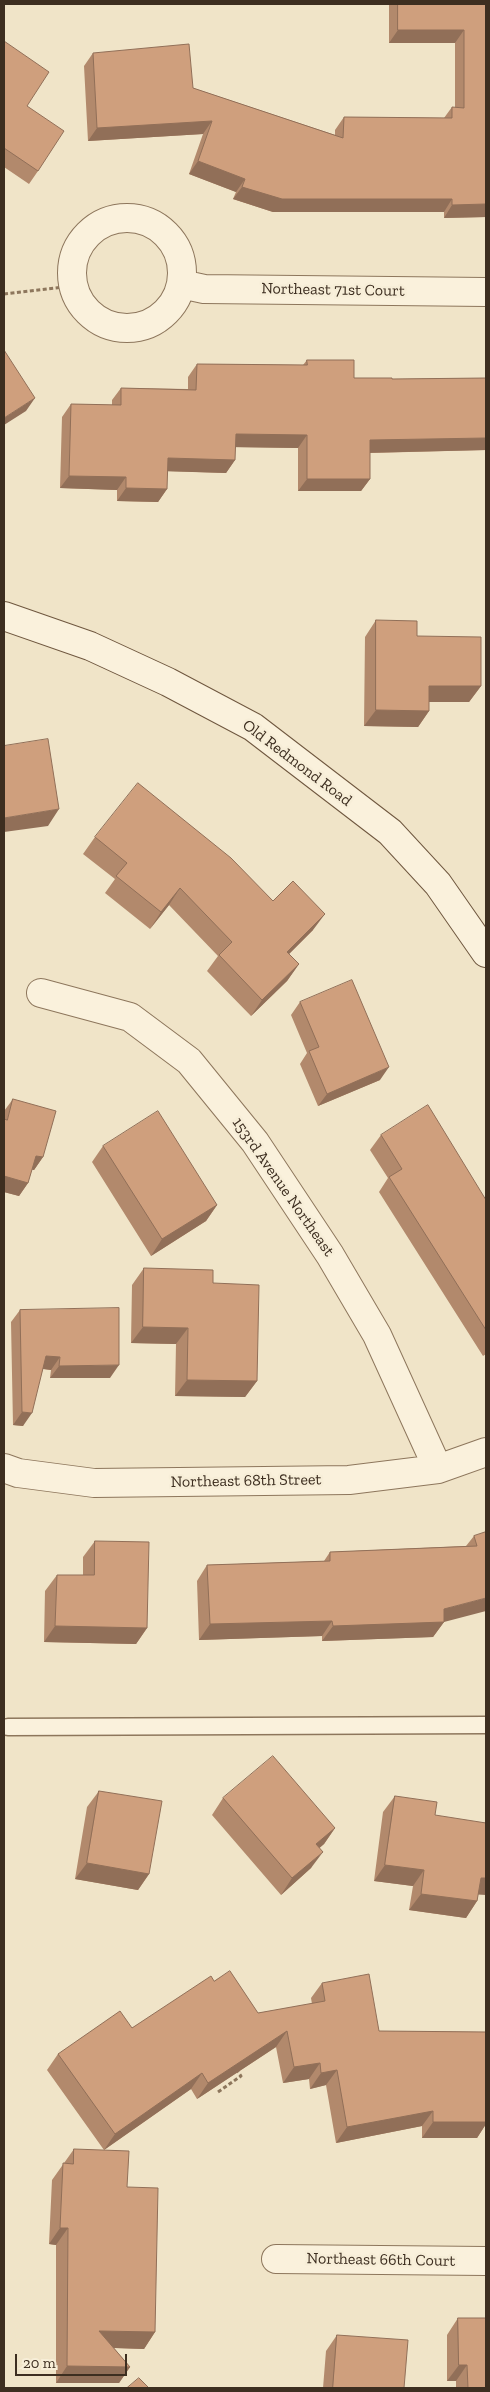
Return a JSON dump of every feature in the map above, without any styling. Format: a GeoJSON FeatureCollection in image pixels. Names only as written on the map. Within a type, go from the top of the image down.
{"type":"FeatureCollection","features":[{"type":"Feature","properties":{"kind":"street"},"geometry":{"type":"LineString","coordinates":[[125,217],[143,220],[160,228],[172,240],[180,257],[183,275],[179,292],[170,309],[156,321],[138,328],[120,328],[102,322],[87,311],[72,286],[72,260],[80,243],[92,230],[107,221],[125,217]]}},
{"type":"Feature","properties":{"kind":"street","name":"Northeast 71st Court"},"geometry":{"type":"LineString","coordinates":[[181,284],[204,289],[486,292]]}},
{"type":"Feature","properties":{"kind":"street","name":"Old Redmond Road"},"geometry":{"type":"LineString","coordinates":[[4,616],[90,646],[168,682],[253,727],[390,832],[438,884],[486,953]]}},
{"type":"Feature","properties":{"kind":"street","name":"153rd Avenue Northeast"},"geometry":{"type":"LineString","coordinates":[[41,993],[130,1016],[189,1061],[255,1142],[330,1254],[377,1335],[438,1469]]}},
{"type":"Feature","properties":{"kind":"street","name":"Northeast 68th Street"},"geometry":{"type":"LineString","coordinates":[[4,1468],[18,1473],[94,1483],[349,1480],[438,1469],[486,1452]]}},
{"type":"Feature","properties":{"kind":"street","name":"Northeast 66th Court"},"geometry":{"type":"LineString","coordinates":[[276,2259],[486,2262]]}},
{"type":"Feature","properties":{"kind":"lane"},"geometry":{"type":"LineString","coordinates":[[8,1727],[486,1725]]}},
{"type":"Feature","properties":{"kind":"path"},"geometry":{"type":"LineString","coordinates":[[4,294],[72,286]]}},
{"type":"Feature","properties":{"kind":"path"},"geometry":{"type":"LineString","coordinates":[[218,2092],[241,2076],[232,2063]]}},
{"type":"Feature","properties":{"kind":"building"},"geometry":{"type":"Polygon","coordinates":[[[398,4],[486,4],[486,204],[452,205],[452,199],[282,199],[242,187],[245,179],[198,161],[212,121],[97,128],[93,53],[189,44],[193,88],[343,138],[344,117],[452,118],[452,107],[464,108],[464,30],[398,30],[398,4]]]}},
{"type":"Feature","properties":{"kind":"building"},"geometry":{"type":"Polygon","coordinates":[[[4,41],[49,72],[27,106],[64,131],[38,171],[4,148],[4,41]]]}},
{"type":"Feature","properties":{"kind":"building"},"geometry":{"type":"Polygon","coordinates":[[[4,350],[35,398],[4,418],[4,350]]]}},
{"type":"Feature","properties":{"kind":"building"},"geometry":{"type":"Polygon","coordinates":[[[307,360],[354,360],[354,378],[486,378],[486,438],[370,440],[370,479],[307,479],[307,435],[236,434],[235,460],[168,458],[167,489],[126,488],[126,477],[69,476],[71,404],[121,405],[121,388],[196,390],[197,364],[307,365],[307,360]]]}},
{"type":"Feature","properties":{"kind":"building"},"geometry":{"type":"Polygon","coordinates":[[[376,620],[417,621],[417,636],[481,637],[481,686],[429,686],[429,711],[376,710],[376,620]]]}},
{"type":"Feature","properties":{"kind":"building"},"geometry":{"type":"Polygon","coordinates":[[[48,739],[59,809],[4,818],[4,746],[48,739]]]}},
{"type":"Feature","properties":{"kind":"building"},"geometry":{"type":"Polygon","coordinates":[[[138,783],[231,858],[273,901],[293,881],[325,914],[287,952],[299,964],[262,1000],[219,955],[232,942],[180,888],[161,912],[116,876],[127,863],[95,837],[138,783]]]}},
{"type":"Feature","properties":{"kind":"building"},"geometry":{"type":"Polygon","coordinates":[[[352,980],[389,1067],[327,1094],[309,1051],[319,1047],[300,1002],[352,980]]]}},
{"type":"Feature","properties":{"kind":"building"},"geometry":{"type":"Polygon","coordinates":[[[13,1099],[56,1111],[43,1157],[36,1156],[28,1183],[4,1176],[4,1119],[7,1120],[13,1099]]]}},
{"type":"Feature","properties":{"kind":"building"},"geometry":{"type":"Polygon","coordinates":[[[428,1105],[486,1200],[486,1330],[389,1177],[402,1169],[381,1135],[428,1105]]]}},
{"type":"Feature","properties":{"kind":"building"},"geometry":{"type":"Polygon","coordinates":[[[158,1111],[217,1205],[162,1239],[103,1146],[158,1111]]]}},
{"type":"Feature","properties":{"kind":"building"},"geometry":{"type":"Polygon","coordinates":[[[144,1268],[213,1270],[213,1283],[259,1285],[257,1381],[187,1380],[188,1328],[143,1327],[144,1268]]]}},
{"type":"Feature","properties":{"kind":"building"},"geometry":{"type":"Polygon","coordinates":[[[119,1308],[119,1365],[59,1366],[60,1357],[46,1356],[32,1413],[22,1412],[20,1310],[119,1308]]]}},
{"type":"Feature","properties":{"kind":"building"},"geometry":{"type":"Polygon","coordinates":[[[486,1532],[486,1598],[444,1609],[444,1622],[333,1626],[332,1621],[210,1624],[207,1565],[330,1561],[330,1552],[477,1546],[474,1536],[486,1532]]]}},
{"type":"Feature","properties":{"kind":"building"},"geometry":{"type":"Polygon","coordinates":[[[95,1541],[149,1542],[147,1628],[55,1626],[57,1575],[94,1575],[95,1541]]]}},
{"type":"Feature","properties":{"kind":"building"},"geometry":{"type":"Polygon","coordinates":[[[273,1756],[335,1828],[316,1844],[323,1852],[292,1878],[223,1798],[273,1756]]]}},
{"type":"Feature","properties":{"kind":"building"},"geometry":{"type":"Polygon","coordinates":[[[99,1791],[162,1801],[149,1874],[87,1863],[99,1791]]]}},
{"type":"Feature","properties":{"kind":"building"},"geometry":{"type":"Polygon","coordinates":[[[395,1796],[437,1802],[435,1815],[486,1823],[486,1878],[481,1878],[477,1901],[421,1894],[424,1870],[385,1865],[395,1796]]]}},
{"type":"Feature","properties":{"kind":"building"},"geometry":{"type":"Polygon","coordinates":[[[230,1971],[258,2013],[325,2001],[322,1983],[369,1974],[379,2031],[486,2032],[486,2122],[433,2122],[433,2111],[347,2127],[337,2070],[321,2073],[320,2063],[294,2067],[287,2031],[208,2083],[202,2073],[115,2134],[58,2054],[120,2011],[132,2028],[211,1976],[214,1981],[230,1971]]]}},
{"type":"Feature","properties":{"kind":"building"},"geometry":{"type":"Polygon","coordinates":[[[74,2149],[129,2151],[127,2187],[158,2188],[155,2332],[99,2331],[130,2367],[67,2366],[68,2228],[60,2228],[63,2163],[73,2164],[74,2149]]]}},
{"type":"Feature","properties":{"kind":"building"},"geometry":{"type":"Polygon","coordinates":[[[458,2318],[486,2318],[486,2388],[468,2388],[467,2365],[459,2365],[458,2318]]]}},
{"type":"Feature","properties":{"kind":"building"},"geometry":{"type":"Polygon","coordinates":[[[337,2335],[408,2340],[404,2388],[333,2388],[337,2335]]]}},
{"type":"Feature","properties":{"kind":"building"},"geometry":{"type":"Polygon","coordinates":[[[139,2378],[149,2388],[127,2388],[139,2378]]]}}]}
